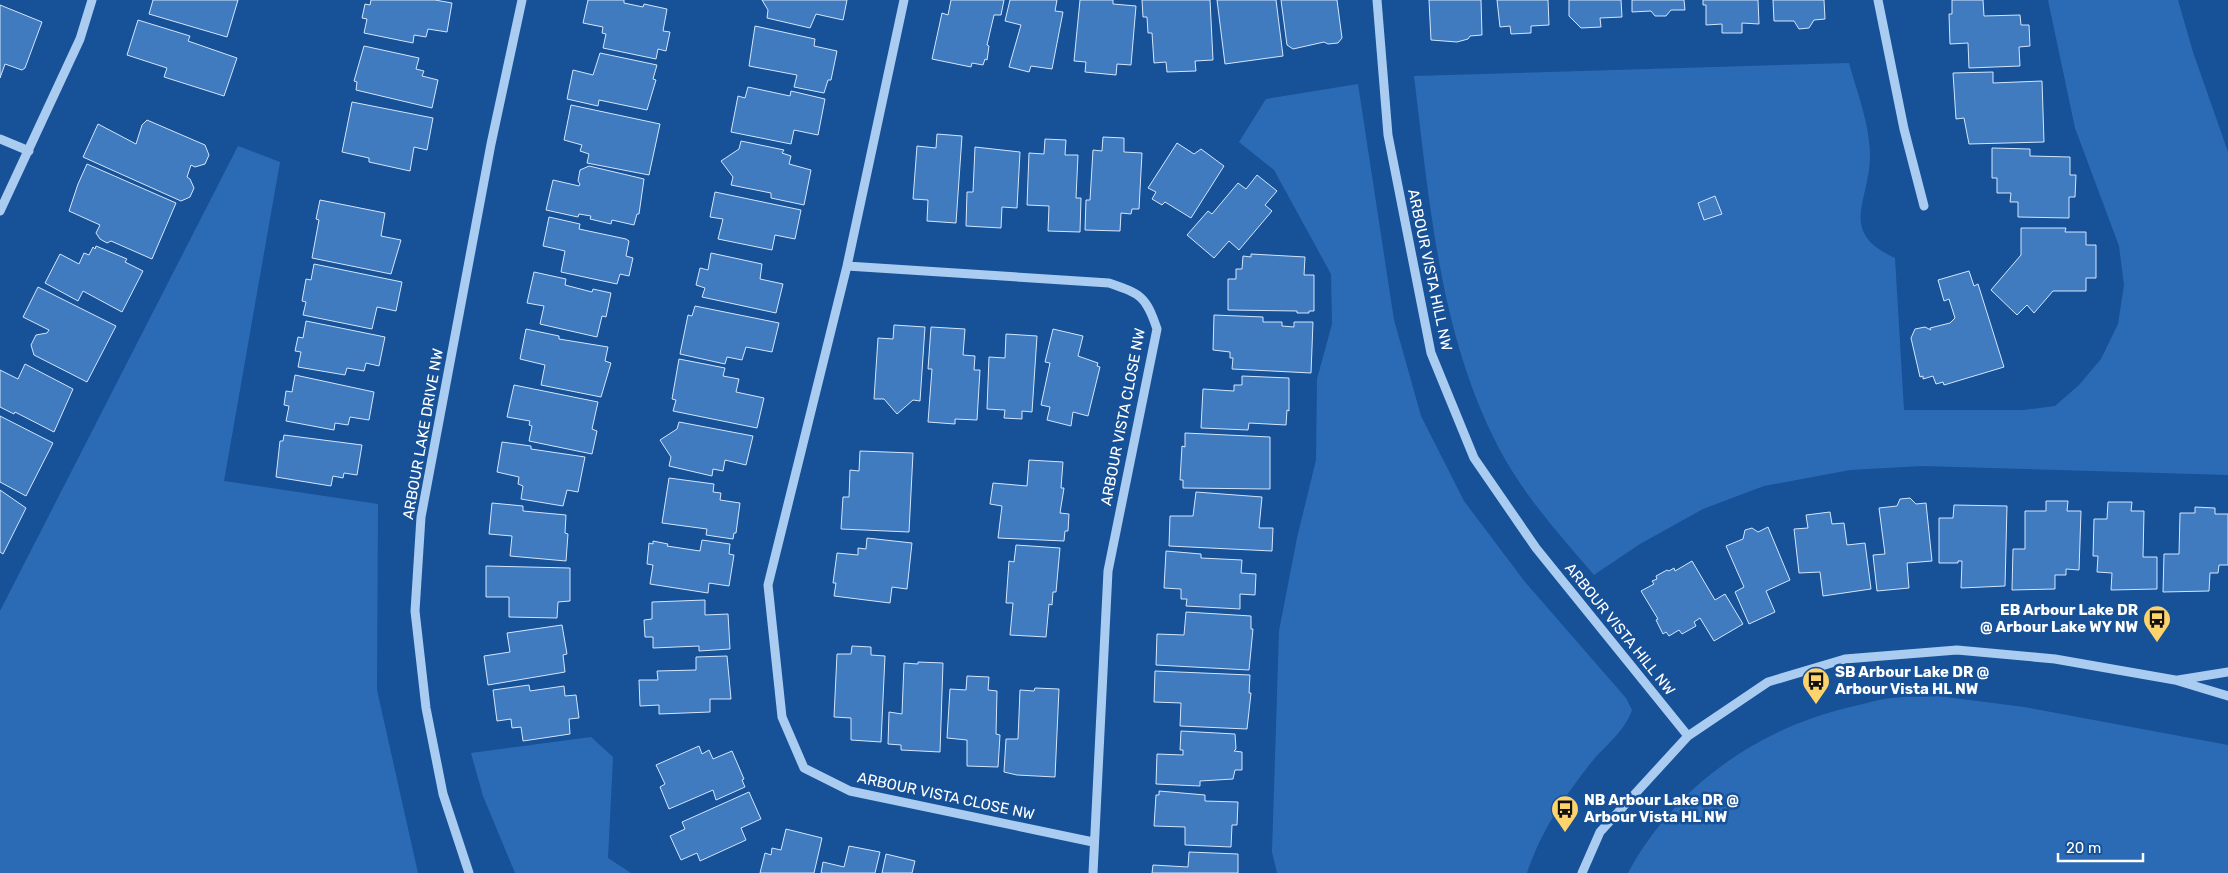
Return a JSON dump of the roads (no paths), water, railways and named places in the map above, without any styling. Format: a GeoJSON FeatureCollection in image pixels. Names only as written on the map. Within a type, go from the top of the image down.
{"type":"FeatureCollection","features":[{"type":"Feature","properties":{"kind":"street"},"geometry":{"type":"LineString","coordinates":[[0,211],[80,38],[92,0]]}},
{"type":"Feature","properties":{"kind":"street","name":"ARBOUR LAKE DRIVE NW"},"geometry":{"type":"LineString","coordinates":[[469,873],[444,794],[426,708],[415,612],[421,517],[491,144],[522,0]]}},
{"type":"Feature","properties":{"kind":"street","name":"ARBOUR VISTA CLOSE NW"},"geometry":{"type":"LineString","coordinates":[[904,0],[847,266],[768,585],[782,717],[804,768],[850,791],[1093,842]]}},
{"type":"Feature","properties":{"kind":"street","name":"ARBOUR VISTA HILL NW"},"geometry":{"type":"LineString","coordinates":[[1377,0],[1388,135],[1431,352],[1474,458],[1536,548],[1688,736]]}},
{"type":"Feature","properties":{"kind":"street"},"geometry":{"type":"LineString","coordinates":[[1878,0],[1904,129],[1924,206]]}},
{"type":"Feature","properties":{"kind":"street"},"geometry":{"type":"LineString","coordinates":[[0,139],[29,151]]}},
{"type":"Feature","properties":{"kind":"street","name":"ARBOUR VISTA CLOSE NW"},"geometry":{"type":"LineString","coordinates":[[847,266],[1109,283],[1137,293],[1151,309],[1157,329],[1108,571],[1093,842],[1093,873]]}},
{"type":"Feature","properties":{"kind":"street"},"geometry":{"type":"LineString","coordinates":[[1582,873],[1600,832],[1688,736],[1768,682],[1845,659],[1957,650],[2055,659],[2175,680],[2228,696]]}},
{"type":"Feature","properties":{"kind":"street"},"geometry":{"type":"LineString","coordinates":[[2175,680],[2228,672]]}},
{"type":"Feature","properties":{"kind":"place","name":"EB Arbour Lake DR @ Arbour Lake WY NW"},"geometry":{"type":"Point","coordinates":[2157,643]}},
{"type":"Feature","properties":{"kind":"place","name":"SB Arbour Lake DR @ Arbour Vista HL NW"},"geometry":{"type":"Point","coordinates":[1816,705]}},
{"type":"Feature","properties":{"kind":"place","name":"NB Arbour Lake DR @ Arbour Vista HL NW"},"geometry":{"type":"Point","coordinates":[1565,833]}}]}
